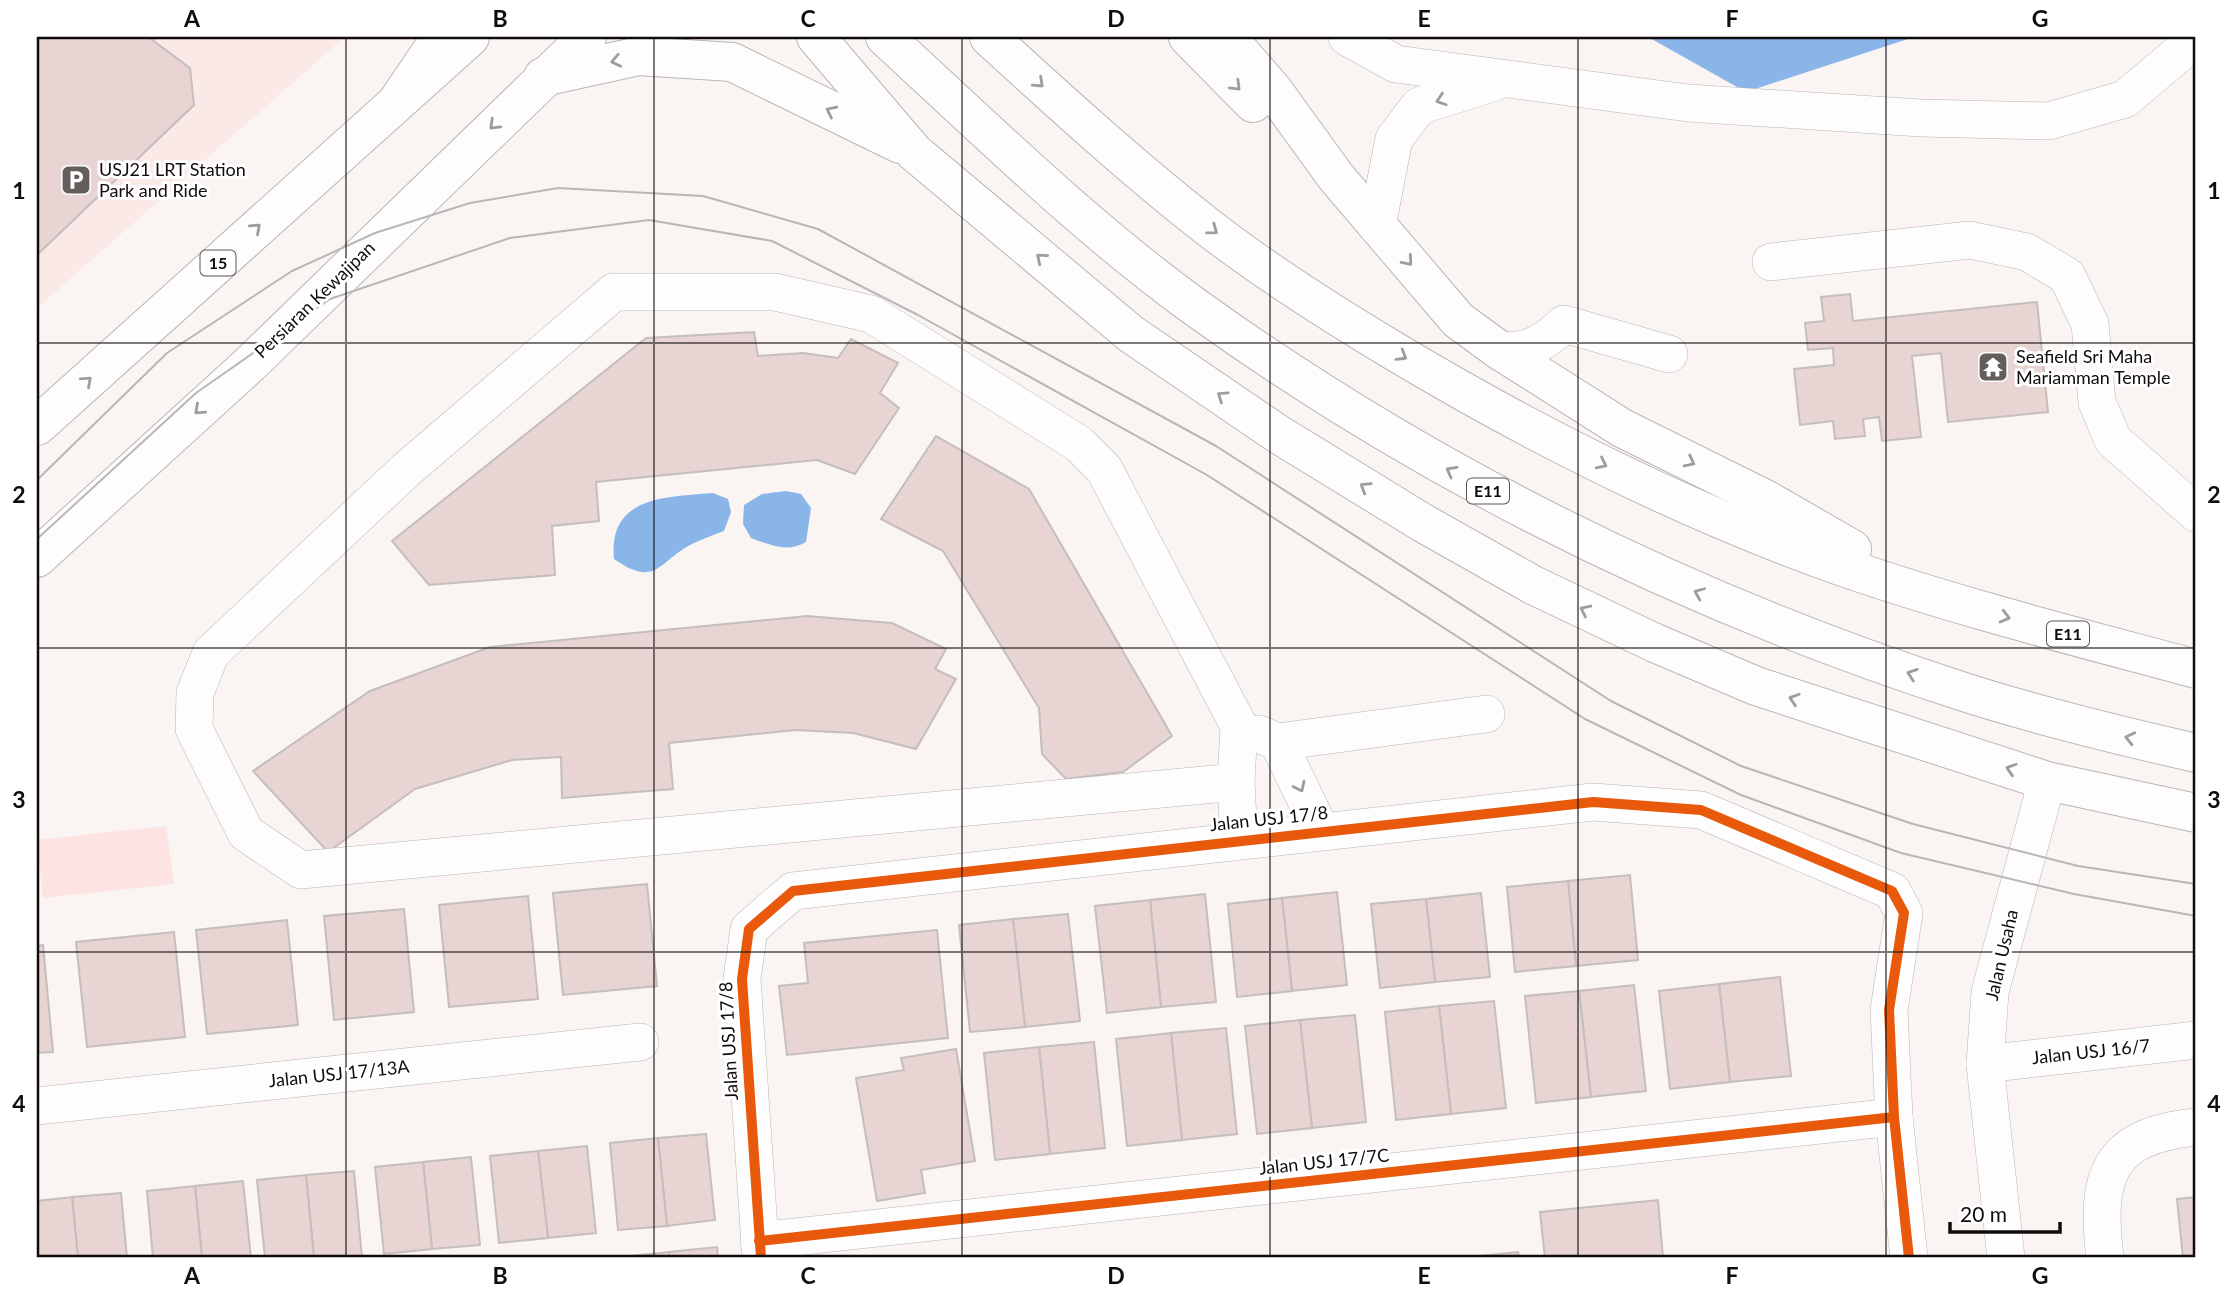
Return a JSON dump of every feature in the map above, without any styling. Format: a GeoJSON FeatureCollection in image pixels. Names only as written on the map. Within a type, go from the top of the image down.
{"type":"FeatureCollection","features":[{"type":"Feature","properties":{"kind":"main road"},"geometry":{"type":"LineString","coordinates":[[399,99],[441,37]]}},
{"type":"Feature","properties":{"kind":"main road"},"geometry":{"type":"LineString","coordinates":[[399,99],[470,37]]}},
{"type":"Feature","properties":{"kind":"main road","name":"Persiaran Kewajipan"},"geometry":{"type":"LineString","coordinates":[[37,558],[250,364],[587,37]]}},
{"type":"Feature","properties":{"kind":"main road"},"geometry":{"type":"LineString","coordinates":[[816,37],[914,152],[1131,334],[1278,434],[1423,523],[1522,579],[1655,643],[1756,686],[2047,781],[2196,813]]}},
{"type":"Feature","properties":{"kind":"main road","name":"E11"},"geometry":{"type":"LineString","coordinates":[[885,37],[1068,204],[1193,305],[1339,405],[1448,470],[1580,540],[1829,645],[1975,695],[2080,726],[2196,754]]}},
{"type":"Feature","properties":{"kind":"main road","name":"E11"},"geometry":{"type":"LineString","coordinates":[[989,37],[1058,100],[1205,225],[1324,308],[1477,401],[1686,505],[1840,566],[1939,599],[2196,669]]}},
{"type":"Feature","properties":{"kind":"main road"},"geometry":{"type":"LineString","coordinates":[[1188,37],[1240,90],[1336,177]]}},
{"type":"Feature","properties":{"kind":"main road"},"geometry":{"type":"LineString","coordinates":[[1227,37],[1273,90],[1336,177],[1458,320],[1499,350],[1622,428],[1767,500],[1939,599]]}},
{"type":"Feature","properties":{"kind":"main road"},"geometry":{"type":"LineString","coordinates":[[543,77],[639,56],[732,62],[914,152]]}},
{"type":"Feature","properties":{"kind":"main road","name":"15"},"geometry":{"type":"LineString","coordinates":[[37,426],[399,99]]}},
{"type":"Feature","properties":{"kind":"street"},"geometry":{"type":"LineString","coordinates":[[1347,37],[1396,64],[1688,103],[1921,118],[2049,121],[2124,99],[2193,44]]}},
{"type":"Feature","properties":{"kind":"street"},"geometry":{"type":"LineString","coordinates":[[1377,226],[1394,139],[1419,106],[1506,79]]}},
{"type":"Feature","properties":{"kind":"street"},"geometry":{"type":"LineString","coordinates":[[1770,262],[1970,240],[2026,252],[2067,276],[2090,324],[2096,402],[2113,440],[2196,513]]}},
{"type":"Feature","properties":{"kind":"street"},"geometry":{"type":"LineString","coordinates":[[1236,782],[301,870],[246,833],[194,729],[195,693],[211,653],[406,471],[614,292],[775,292],[871,314],[1079,444],[1104,469],[1238,726],[1236,782],[1239,840]]}},
{"type":"Feature","properties":{"kind":"street"},"geometry":{"type":"LineString","coordinates":[[1499,350],[1515,352],[1547,340],[1564,324],[1669,354]]}},
{"type":"Feature","properties":{"kind":"street"},"geometry":{"type":"LineString","coordinates":[[1547,340],[1546,355],[1554,385]]}},
{"type":"Feature","properties":{"kind":"street"},"geometry":{"type":"LineString","coordinates":[[1238,726],[1279,743],[1486,714]]}},
{"type":"Feature","properties":{"kind":"street"},"geometry":{"type":"LineString","coordinates":[[1279,743],[1321,831]]}},
{"type":"Feature","properties":{"kind":"street","name":"Jalan Usaha"},"geometry":{"type":"LineString","coordinates":[[2006,1258],[1986,1064],[1990,992],[2047,781]]}},
{"type":"Feature","properties":{"kind":"street","name":"Jalan USJ 17/8"},"geometry":{"type":"LineString","coordinates":[[760,1250],[742,979],[749,929],[793,891],[1593,802],[1701,810],[1892,891],[1904,914],[1889,1010],[1894,1117],[1909,1258]]}},
{"type":"Feature","properties":{"kind":"street","name":"Jalan USJ 16/7"},"geometry":{"type":"LineString","coordinates":[[1986,1064],[2196,1040]]}},
{"type":"Feature","properties":{"kind":"street","name":"Jalan USJ 17/13A"},"geometry":{"type":"LineString","coordinates":[[37,1106],[640,1042]]}},
{"type":"Feature","properties":{"kind":"street","name":"Jalan USJ 17/7C"},"geometry":{"type":"LineString","coordinates":[[760,1250],[1894,1117]]}},
{"type":"Feature","properties":{"kind":"street"},"geometry":{"type":"LineString","coordinates":[[2105,1258],[2100,1217],[2103,1195],[2112,1167],[2124,1149],[2146,1137],[2196,1127]]}},
{"type":"Feature","properties":{"kind":"shaded area"},"geometry":{"type":"Polygon","coordinates":[[[37,37],[345,37],[37,308],[37,37]]]}},
{"type":"Feature","properties":{"kind":"shaded area"},"geometry":{"type":"Polygon","coordinates":[[[166,826],[174,884],[43,898],[37,840],[166,826]]]}},
{"type":"Feature","properties":{"kind":"water"},"geometry":{"type":"Polygon","coordinates":[[[1648,37],[1914,37],[1746,92],[1648,37]]]}},
{"type":"Feature","properties":{"kind":"water"},"geometry":{"type":"Polygon","coordinates":[[[786,491],[801,494],[811,508],[806,542],[785,547],[751,538],[743,524],[744,505],[762,494],[786,491]]]}},
{"type":"Feature","properties":{"kind":"water"},"geometry":{"type":"Polygon","coordinates":[[[713,493],[728,499],[731,512],[724,531],[692,544],[649,572],[628,568],[614,559],[615,538],[620,523],[630,511],[659,499],[713,493]]]}},
{"type":"Feature","properties":{"kind":"building","name":"USJ21 LRT Station Park and Ride"},"geometry":{"type":"Polygon","coordinates":[[[37,37],[166,37],[151,39],[190,68],[194,105],[37,255],[37,37]]]}},
{"type":"Feature","properties":{"kind":"building","name":"Seafield Sri Maha Mariamman Temple"},"geometry":{"type":"Polygon","coordinates":[[[1850,294],[1853,321],[2037,302],[2048,412],[1948,422],[1941,353],[1912,356],[1921,437],[1882,441],[1879,417],[1863,419],[1865,436],[1835,439],[1833,421],[1800,425],[1794,369],[1834,365],[1833,348],[1808,350],[1805,323],[1824,321],[1821,297],[1850,294]]]}},
{"type":"Feature","properties":{"kind":"building"},"geometry":{"type":"Polygon","coordinates":[[[754,332],[758,356],[803,353],[838,358],[851,339],[898,363],[880,393],[899,408],[855,474],[817,460],[596,482],[599,521],[552,526],[555,575],[429,585],[392,541],[646,338],[754,332]]]}},
{"type":"Feature","properties":{"kind":"building"},"geometry":{"type":"Polygon","coordinates":[[[936,436],[1029,489],[1172,736],[1123,772],[1066,779],[1042,754],[1039,708],[943,551],[881,519],[936,436]]]}},
{"type":"Feature","properties":{"kind":"building"},"geometry":{"type":"Polygon","coordinates":[[[807,616],[892,623],[946,649],[935,669],[956,679],[916,749],[853,733],[796,730],[669,743],[673,789],[562,798],[561,757],[512,760],[415,789],[328,852],[253,771],[370,691],[490,647],[807,616]]]}},
{"type":"Feature","properties":{"kind":"building"},"geometry":{"type":"Polygon","coordinates":[[[1630,875],[1638,960],[1576,966],[1568,881],[1630,875]]]}},
{"type":"Feature","properties":{"kind":"building"},"geometry":{"type":"Polygon","coordinates":[[[1568,881],[1576,966],[1515,972],[1507,887],[1568,881]]]}},
{"type":"Feature","properties":{"kind":"building"},"geometry":{"type":"Polygon","coordinates":[[[647,884],[657,986],[563,995],[553,893],[647,884]]]}},
{"type":"Feature","properties":{"kind":"building"},"geometry":{"type":"Polygon","coordinates":[[[1337,892],[1347,985],[1292,991],[1282,898],[1337,892]]]}},
{"type":"Feature","properties":{"kind":"building"},"geometry":{"type":"Polygon","coordinates":[[[1481,893],[1490,977],[1435,982],[1426,899],[1481,893]]]}},
{"type":"Feature","properties":{"kind":"building"},"geometry":{"type":"Polygon","coordinates":[[[1205,894],[1216,1002],[1161,1007],[1150,900],[1205,894]]]}},
{"type":"Feature","properties":{"kind":"building"},"geometry":{"type":"Polygon","coordinates":[[[528,896],[538,999],[449,1007],[439,905],[528,896]]]}},
{"type":"Feature","properties":{"kind":"building"},"geometry":{"type":"Polygon","coordinates":[[[1282,898],[1292,991],[1237,997],[1228,904],[1282,898]]]}},
{"type":"Feature","properties":{"kind":"building"},"geometry":{"type":"Polygon","coordinates":[[[1426,899],[1435,982],[1380,988],[1371,904],[1426,899]]]}},
{"type":"Feature","properties":{"kind":"building"},"geometry":{"type":"Polygon","coordinates":[[[1150,900],[1161,1007],[1107,1013],[1095,906],[1150,900]]]}},
{"type":"Feature","properties":{"kind":"building"},"geometry":{"type":"Polygon","coordinates":[[[404,909],[414,1012],[334,1020],[324,916],[404,909]]]}},
{"type":"Feature","properties":{"kind":"building"},"geometry":{"type":"Polygon","coordinates":[[[1068,914],[1080,1021],[1025,1027],[1013,919],[1068,914]]]}},
{"type":"Feature","properties":{"kind":"building"},"geometry":{"type":"Polygon","coordinates":[[[1013,919],[1025,1027],[970,1032],[959,925],[1013,919]]]}},
{"type":"Feature","properties":{"kind":"building"},"geometry":{"type":"Polygon","coordinates":[[[287,920],[298,1025],[207,1034],[196,930],[287,920]]]}},
{"type":"Feature","properties":{"kind":"building"},"geometry":{"type":"Polygon","coordinates":[[[937,930],[948,1038],[787,1055],[779,986],[808,983],[804,943],[937,930]]]}},
{"type":"Feature","properties":{"kind":"building"},"geometry":{"type":"Polygon","coordinates":[[[174,932],[185,1037],[87,1047],[76,942],[174,932]]]}},
{"type":"Feature","properties":{"kind":"building"},"geometry":{"type":"Polygon","coordinates":[[[43,945],[53,1052],[37,1053],[37,946],[43,945]]]}},
{"type":"Feature","properties":{"kind":"building"},"geometry":{"type":"Polygon","coordinates":[[[1780,977],[1791,1076],[1730,1082],[1719,984],[1780,977]]]}},
{"type":"Feature","properties":{"kind":"building"},"geometry":{"type":"Polygon","coordinates":[[[1719,984],[1730,1082],[1670,1089],[1659,991],[1719,984]]]}},
{"type":"Feature","properties":{"kind":"building"},"geometry":{"type":"Polygon","coordinates":[[[1634,985],[1646,1091],[1591,1097],[1579,991],[1634,985]]]}},
{"type":"Feature","properties":{"kind":"building"},"geometry":{"type":"Polygon","coordinates":[[[1579,991],[1591,1097],[1536,1103],[1525,996],[1579,991]]]}},
{"type":"Feature","properties":{"kind":"building"},"geometry":{"type":"Polygon","coordinates":[[[1494,1001],[1506,1108],[1451,1114],[1439,1006],[1494,1001]]]}},
{"type":"Feature","properties":{"kind":"building"},"geometry":{"type":"Polygon","coordinates":[[[1439,1006],[1451,1114],[1396,1120],[1385,1012],[1439,1006]]]}},
{"type":"Feature","properties":{"kind":"building"},"geometry":{"type":"Polygon","coordinates":[[[1355,1015],[1366,1122],[1312,1128],[1300,1020],[1355,1015]]]}},
{"type":"Feature","properties":{"kind":"building"},"geometry":{"type":"Polygon","coordinates":[[[1300,1020],[1312,1128],[1257,1134],[1245,1026],[1300,1020]]]}},
{"type":"Feature","properties":{"kind":"building"},"geometry":{"type":"Polygon","coordinates":[[[1226,1028],[1237,1134],[1182,1140],[1171,1033],[1226,1028]]]}},
{"type":"Feature","properties":{"kind":"building"},"geometry":{"type":"Polygon","coordinates":[[[1171,1033],[1182,1140],[1127,1146],[1116,1039],[1171,1033]]]}},
{"type":"Feature","properties":{"kind":"building"},"geometry":{"type":"Polygon","coordinates":[[[1094,1042],[1105,1148],[1050,1154],[1039,1047],[1094,1042]]]}},
{"type":"Feature","properties":{"kind":"building"},"geometry":{"type":"Polygon","coordinates":[[[1039,1047],[1050,1154],[995,1160],[984,1053],[1039,1047]]]}},
{"type":"Feature","properties":{"kind":"building"},"geometry":{"type":"Polygon","coordinates":[[[956,1049],[975,1161],[921,1170],[925,1193],[877,1201],[856,1078],[904,1070],[901,1058],[956,1049]]]}},
{"type":"Feature","properties":{"kind":"building"},"geometry":{"type":"Polygon","coordinates":[[[706,1134],[715,1220],[667,1226],[658,1138],[706,1134]]]}},
{"type":"Feature","properties":{"kind":"building"},"geometry":{"type":"Polygon","coordinates":[[[658,1138],[667,1226],[618,1230],[610,1143],[658,1138]]]}},
{"type":"Feature","properties":{"kind":"building"},"geometry":{"type":"Polygon","coordinates":[[[587,1146],[596,1233],[548,1238],[538,1151],[587,1146]]]}},
{"type":"Feature","properties":{"kind":"building"},"geometry":{"type":"Polygon","coordinates":[[[538,1151],[548,1238],[499,1243],[490,1156],[538,1151]]]}},
{"type":"Feature","properties":{"kind":"building"},"geometry":{"type":"Polygon","coordinates":[[[471,1157],[480,1245],[432,1249],[423,1162],[471,1157]]]}},
{"type":"Feature","properties":{"kind":"building"},"geometry":{"type":"Polygon","coordinates":[[[423,1162],[432,1249],[384,1254],[375,1167],[423,1162]]]}},
{"type":"Feature","properties":{"kind":"building"},"geometry":{"type":"Polygon","coordinates":[[[354,1171],[362,1258],[314,1258],[306,1175],[354,1171]]]}},
{"type":"Feature","properties":{"kind":"building"},"geometry":{"type":"Polygon","coordinates":[[[306,1175],[314,1258],[265,1258],[257,1180],[306,1175]]]}},
{"type":"Feature","properties":{"kind":"building"},"geometry":{"type":"Polygon","coordinates":[[[243,1181],[251,1258],[202,1258],[195,1186],[243,1181]]]}},
{"type":"Feature","properties":{"kind":"building"},"geometry":{"type":"Polygon","coordinates":[[[195,1186],[202,1258],[153,1258],[147,1191],[195,1186]]]}},
{"type":"Feature","properties":{"kind":"building"},"geometry":{"type":"Polygon","coordinates":[[[121,1193],[127,1258],[78,1258],[72,1197],[121,1193]]]}},
{"type":"Feature","properties":{"kind":"building"},"geometry":{"type":"Polygon","coordinates":[[[72,1197],[78,1258],[37,1258],[37,1201],[72,1197]]]}},
{"type":"Feature","properties":{"kind":"building"},"geometry":{"type":"Polygon","coordinates":[[[2196,1197],[2196,1258],[2183,1258],[2177,1199],[2196,1197]]]}},
{"type":"Feature","properties":{"kind":"building"},"geometry":{"type":"Polygon","coordinates":[[[1658,1200],[1663,1258],[1545,1258],[1540,1212],[1658,1200]]]}},
{"type":"Feature","properties":{"kind":"building"},"geometry":{"type":"Polygon","coordinates":[[[717,1247],[718,1258],[669,1258],[669,1252],[717,1247]]]}},
{"type":"Feature","properties":{"kind":"building"},"geometry":{"type":"Polygon","coordinates":[[[669,1252],[669,1258],[620,1258],[620,1257],[669,1252]]]}},
{"type":"Feature","properties":{"kind":"building"},"geometry":{"type":"Polygon","coordinates":[[[1518,1252],[1519,1258],[1459,1258],[1518,1252]]]}},
{"type":"Feature","properties":{"kind":"tram line"},"geometry":{"type":"LineString","coordinates":[[37,480],[167,353],[292,271],[375,233],[470,203],[558,188],[703,196],[818,229],[1216,446],[1611,701],[1741,766],[1913,824],[2078,866],[2196,884]]}},
{"type":"Feature","properties":{"kind":"tram line"},"geometry":{"type":"LineString","coordinates":[[37,539],[196,393],[330,299],[510,238],[649,220],[772,241],[918,315],[1207,475],[1585,719],[1741,795],[1901,853],[2074,894],[2196,916]]}},
{"type":"Feature","properties":{"kind":"cycle path"},"geometry":{"type":"LineString","coordinates":[[761,1258],[742,979],[749,929],[793,891],[1593,802],[1701,810],[1892,891],[1904,913],[1889,1010],[1894,1117],[1909,1258]]}},
{"type":"Feature","properties":{"kind":"cycle path"},"geometry":{"type":"LineString","coordinates":[[759,1241],[1894,1117]]}},
{"type":"Feature","properties":{"kind":"place","name":"USJ21 LRT Station Park and Ride"},"geometry":{"type":"Point","coordinates":[76,180]}},
{"type":"Feature","properties":{"kind":"place","name":"Seafield Sri Maha Mariamman Temple"},"geometry":{"type":"Point","coordinates":[1993,367]}}]}
